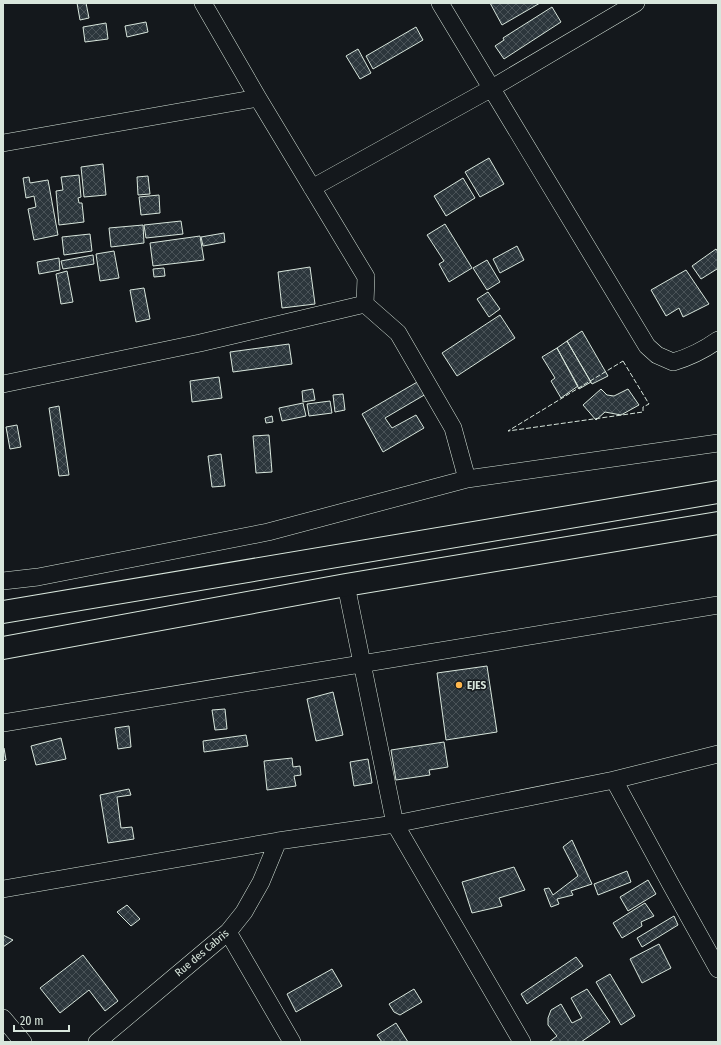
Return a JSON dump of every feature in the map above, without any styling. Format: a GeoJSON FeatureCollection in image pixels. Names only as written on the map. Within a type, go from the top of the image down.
{"type":"FeatureCollection","features":[{"type":"Feature","properties":{"kind":"main road"},"geometry":{"type":"LineString","coordinates":[[3,612],[718,492]]}},
{"type":"Feature","properties":{"kind":"main road"},"geometry":{"type":"LineString","coordinates":[[3,648],[346,585],[718,523]]}},
{"type":"Feature","properties":{"kind":"street"},"geometry":{"type":"LineString","coordinates":[[204,3],[258,98],[366,277],[365,304]]}},
{"type":"Feature","properties":{"kind":"street"},"geometry":{"type":"LineString","coordinates":[[440,3],[647,346],[657,355],[673,362],[689,357],[718,340]]}},
{"type":"Feature","properties":{"kind":"street"},"geometry":{"type":"LineString","coordinates":[[312,188],[492,88],[636,3]]}},
{"type":"Feature","properties":{"kind":"street"},"geometry":{"type":"LineString","coordinates":[[3,143],[258,98]]}},
{"type":"Feature","properties":{"kind":"street"},"geometry":{"type":"LineString","coordinates":[[3,384],[200,342],[365,304]]}},
{"type":"Feature","properties":{"kind":"street"},"geometry":{"type":"LineString","coordinates":[[365,304],[398,333],[453,428],[467,479]]}},
{"type":"Feature","properties":{"kind":"street"},"geometry":{"type":"LineString","coordinates":[[3,581],[38,577],[268,532],[467,479],[718,443]]}},
{"type":"Feature","properties":{"kind":"street"},"geometry":{"type":"LineString","coordinates":[[346,585],[395,824],[522,1042]]}},
{"type":"Feature","properties":{"kind":"street"},"geometry":{"type":"LineString","coordinates":[[3,723],[718,605]]}},
{"type":"Feature","properties":{"kind":"street"},"geometry":{"type":"LineString","coordinates":[[3,889],[278,841],[395,824],[614,780],[718,754]]}},
{"type":"Feature","properties":{"kind":"street"},"geometry":{"type":"LineString","coordinates":[[614,780],[718,969]]}},
{"type":"Feature","properties":{"kind":"street","name":"Rue des Cabris"},"geometry":{"type":"LineString","coordinates":[[97,1042],[228,932],[244,912],[261,882],[278,841]]}},
{"type":"Feature","properties":{"kind":"street"},"geometry":{"type":"LineString","coordinates":[[228,932],[292,1042]]}},
{"type":"Feature","properties":{"kind":"street"},"geometry":{"type":"LineString","coordinates":[[3,1018],[23,1042]]}},
{"type":"Feature","properties":{"kind":"building"},"geometry":{"type":"Polygon","coordinates":[[[77,3],[86,3],[89,18],[80,20],[77,3]]]}},
{"type":"Feature","properties":{"kind":"building"},"geometry":{"type":"Polygon","coordinates":[[[490,3],[540,3],[502,25],[490,3]]]}},
{"type":"Feature","properties":{"kind":"building"},"geometry":{"type":"Polygon","coordinates":[[[552,7],[561,22],[504,59],[495,46],[504,40],[503,38],[552,7]]]}},
{"type":"Feature","properties":{"kind":"building"},"geometry":{"type":"Polygon","coordinates":[[[146,22],[148,32],[127,37],[125,26],[146,22]]]}},
{"type":"Feature","properties":{"kind":"building"},"geometry":{"type":"Polygon","coordinates":[[[106,23],[108,39],[85,42],[83,27],[106,23]]]}},
{"type":"Feature","properties":{"kind":"building"},"geometry":{"type":"Polygon","coordinates":[[[416,27],[423,40],[373,69],[366,56],[416,27]]]}},
{"type":"Feature","properties":{"kind":"building"},"geometry":{"type":"Polygon","coordinates":[[[358,49],[371,73],[360,79],[346,56],[358,49]]]}},
{"type":"Feature","properties":{"kind":"building"},"geometry":{"type":"Polygon","coordinates":[[[489,158],[504,184],[480,197],[465,172],[489,158]]]}},
{"type":"Feature","properties":{"kind":"building"},"geometry":{"type":"Polygon","coordinates":[[[103,164],[106,195],[84,197],[81,167],[103,164]]]}},
{"type":"Feature","properties":{"kind":"building"},"geometry":{"type":"Polygon","coordinates":[[[79,175],[81,197],[78,198],[79,203],[82,203],[84,222],[59,225],[56,191],[63,190],[61,177],[79,175]]]}},
{"type":"Feature","properties":{"kind":"building"},"geometry":{"type":"Polygon","coordinates":[[[148,176],[150,194],[138,195],[137,177],[148,176]]]}},
{"type":"Feature","properties":{"kind":"building"},"geometry":{"type":"Polygon","coordinates":[[[29,177],[30,183],[48,180],[58,235],[34,240],[28,209],[36,207],[34,196],[26,198],[23,178],[29,177]]]}},
{"type":"Feature","properties":{"kind":"building"},"geometry":{"type":"Polygon","coordinates":[[[463,178],[475,198],[446,216],[434,196],[463,178]]]}},
{"type":"Feature","properties":{"kind":"building"},"geometry":{"type":"Polygon","coordinates":[[[159,195],[160,213],[141,215],[139,197],[159,195]]]}},
{"type":"Feature","properties":{"kind":"building"},"geometry":{"type":"Polygon","coordinates":[[[181,221],[183,234],[146,238],[144,225],[181,221]]]}},
{"type":"Feature","properties":{"kind":"building"},"geometry":{"type":"Polygon","coordinates":[[[445,224],[472,268],[449,282],[439,264],[444,261],[427,235],[445,224]]]}},
{"type":"Feature","properties":{"kind":"building"},"geometry":{"type":"Polygon","coordinates":[[[143,225],[144,243],[111,247],[109,228],[143,225]]]}},
{"type":"Feature","properties":{"kind":"building"},"geometry":{"type":"Polygon","coordinates":[[[224,233],[225,242],[203,246],[201,237],[224,233]]]}},
{"type":"Feature","properties":{"kind":"building"},"geometry":{"type":"Polygon","coordinates":[[[90,234],[92,251],[64,255],[62,237],[90,234]]]}},
{"type":"Feature","properties":{"kind":"building"},"geometry":{"type":"Polygon","coordinates":[[[200,236],[204,260],[153,266],[150,243],[200,236]]]}},
{"type":"Feature","properties":{"kind":"building"},"geometry":{"type":"Polygon","coordinates":[[[517,246],[524,260],[500,273],[493,259],[517,246]]]}},
{"type":"Feature","properties":{"kind":"building"},"geometry":{"type":"Polygon","coordinates":[[[716,249],[718,252],[718,270],[717,269],[701,279],[692,266],[716,249]]]}},
{"type":"Feature","properties":{"kind":"building"},"geometry":{"type":"Polygon","coordinates":[[[114,251],[119,278],[100,281],[96,254],[114,251]]]}},
{"type":"Feature","properties":{"kind":"building"},"geometry":{"type":"Polygon","coordinates":[[[93,255],[94,264],[63,269],[61,261],[93,255]]]}},
{"type":"Feature","properties":{"kind":"building"},"geometry":{"type":"Polygon","coordinates":[[[59,258],[60,270],[39,274],[37,262],[59,258]]]}},
{"type":"Feature","properties":{"kind":"building"},"geometry":{"type":"Polygon","coordinates":[[[487,260],[500,282],[487,290],[473,268],[487,260]]]}},
{"type":"Feature","properties":{"kind":"building"},"geometry":{"type":"Polygon","coordinates":[[[310,267],[315,304],[282,308],[278,272],[310,267]]]}},
{"type":"Feature","properties":{"kind":"building"},"geometry":{"type":"Polygon","coordinates":[[[164,268],[165,276],[154,277],[153,269],[164,268]]]}},
{"type":"Feature","properties":{"kind":"building"},"geometry":{"type":"Polygon","coordinates":[[[686,270],[709,304],[683,317],[679,308],[666,316],[651,290],[686,270]]]}},
{"type":"Feature","properties":{"kind":"building"},"geometry":{"type":"Polygon","coordinates":[[[67,271],[73,302],[61,304],[56,274],[67,271]]]}},
{"type":"Feature","properties":{"kind":"building"},"geometry":{"type":"Polygon","coordinates":[[[144,288],[150,319],[136,322],[130,290],[144,288]]]}},
{"type":"Feature","properties":{"kind":"building"},"geometry":{"type":"Polygon","coordinates":[[[488,292],[500,309],[489,317],[477,299],[488,292]]]}},
{"type":"Feature","properties":{"kind":"building"},"geometry":{"type":"Polygon","coordinates":[[[500,315],[515,338],[457,376],[442,353],[500,315]]]}},
{"type":"Feature","properties":{"kind":"building"},"geometry":{"type":"Polygon","coordinates":[[[582,331],[608,376],[592,384],[567,341],[582,331]]]}},
{"type":"Feature","properties":{"kind":"building"},"geometry":{"type":"Polygon","coordinates":[[[567,341],[591,382],[579,389],[557,348],[567,341]]]}},
{"type":"Feature","properties":{"kind":"building"},"geometry":{"type":"Polygon","coordinates":[[[289,344],[292,364],[233,372],[230,352],[289,344]]]}},
{"type":"Feature","properties":{"kind":"building"},"geometry":{"type":"Polygon","coordinates":[[[557,348],[578,386],[561,398],[551,381],[555,378],[542,357],[557,348]]]}},
{"type":"Feature","properties":{"kind":"building"},"geometry":{"type":"Polygon","coordinates":[[[219,377],[222,398],[192,402],[190,381],[219,377]]]}},
{"type":"Feature","properties":{"kind":"building"},"geometry":{"type":"Polygon","coordinates":[[[419,381],[426,394],[385,418],[392,428],[416,415],[424,428],[383,452],[362,414],[419,381]]]}},
{"type":"Feature","properties":{"kind":"building"},"geometry":{"type":"Polygon","coordinates":[[[313,389],[315,400],[303,402],[302,391],[313,389]]]}},
{"type":"Feature","properties":{"kind":"building"},"geometry":{"type":"Polygon","coordinates":[[[601,389],[607,395],[614,396],[628,389],[639,405],[621,415],[605,412],[596,420],[583,405],[601,389]]]}},
{"type":"Feature","properties":{"kind":"building"},"geometry":{"type":"Polygon","coordinates":[[[343,394],[345,410],[335,412],[333,395],[343,394]]]}},
{"type":"Feature","properties":{"kind":"building"},"geometry":{"type":"Polygon","coordinates":[[[330,401],[332,413],[309,416],[307,404],[330,401]]]}},
{"type":"Feature","properties":{"kind":"building"},"geometry":{"type":"Polygon","coordinates":[[[303,403],[306,416],[282,421],[279,408],[303,403]]]}},
{"type":"Feature","properties":{"kind":"building"},"geometry":{"type":"Polygon","coordinates":[[[59,406],[69,475],[59,476],[49,408],[59,406]]]}},
{"type":"Feature","properties":{"kind":"building"},"geometry":{"type":"Polygon","coordinates":[[[272,416],[273,422],[266,423],[265,418],[272,416]]]}},
{"type":"Feature","properties":{"kind":"building"},"geometry":{"type":"Polygon","coordinates":[[[17,425],[21,447],[10,449],[6,427],[17,425]]]}},
{"type":"Feature","properties":{"kind":"building"},"geometry":{"type":"Polygon","coordinates":[[[269,435],[272,472],[256,473],[253,436],[269,435]]]}},
{"type":"Feature","properties":{"kind":"building"},"geometry":{"type":"Polygon","coordinates":[[[221,454],[225,486],[212,487],[208,456],[221,454]]]}},
{"type":"Feature","properties":{"kind":"building"},"geometry":{"type":"Polygon","coordinates":[[[487,666],[497,732],[446,740],[437,673],[487,666]]]}},
{"type":"Feature","properties":{"kind":"building"},"geometry":{"type":"Polygon","coordinates":[[[333,692],[343,735],[316,741],[307,699],[333,692]]]}},
{"type":"Feature","properties":{"kind":"building"},"geometry":{"type":"Polygon","coordinates":[[[225,709],[227,729],[215,730],[212,710],[225,709]]]}},
{"type":"Feature","properties":{"kind":"building"},"geometry":{"type":"Polygon","coordinates":[[[129,726],[131,747],[118,749],[115,728],[129,726]]]}},
{"type":"Feature","properties":{"kind":"building"},"geometry":{"type":"Polygon","coordinates":[[[246,735],[248,746],[204,752],[203,741],[246,735]]]}},
{"type":"Feature","properties":{"kind":"building"},"geometry":{"type":"Polygon","coordinates":[[[61,738],[66,759],[36,765],[31,746],[61,738]]]}},
{"type":"Feature","properties":{"kind":"building"},"geometry":{"type":"Polygon","coordinates":[[[444,742],[448,767],[429,770],[430,775],[396,780],[391,750],[444,742]]]}},
{"type":"Feature","properties":{"kind":"building"},"geometry":{"type":"Polygon","coordinates":[[[3,748],[6,760],[3,761],[3,748]]]}},
{"type":"Feature","properties":{"kind":"building"},"geometry":{"type":"Polygon","coordinates":[[[292,758],[293,767],[300,766],[301,775],[294,776],[296,786],[267,790],[264,761],[292,758]]]}},
{"type":"Feature","properties":{"kind":"building"},"geometry":{"type":"Polygon","coordinates":[[[368,759],[372,783],[354,786],[350,762],[368,759]]]}},
{"type":"Feature","properties":{"kind":"building"},"geometry":{"type":"Polygon","coordinates":[[[129,789],[131,795],[117,797],[121,828],[132,827],[134,839],[108,843],[100,795],[129,789]]]}},
{"type":"Feature","properties":{"kind":"building"},"geometry":{"type":"Polygon","coordinates":[[[572,840],[592,884],[571,891],[573,895],[557,899],[559,904],[551,907],[544,889],[549,888],[553,895],[578,876],[563,847],[572,840]]]}},
{"type":"Feature","properties":{"kind":"building"},"geometry":{"type":"Polygon","coordinates":[[[514,867],[525,890],[499,898],[502,906],[472,913],[462,882],[514,867]]]}},
{"type":"Feature","properties":{"kind":"building"},"geometry":{"type":"Polygon","coordinates":[[[627,871],[631,882],[598,895],[594,884],[627,871]]]}},
{"type":"Feature","properties":{"kind":"building"},"geometry":{"type":"Polygon","coordinates":[[[648,880],[656,894],[628,911],[620,897],[648,880]]]}},
{"type":"Feature","properties":{"kind":"building"},"geometry":{"type":"Polygon","coordinates":[[[645,903],[654,916],[641,922],[642,926],[622,938],[613,923],[645,903]]]}},
{"type":"Feature","properties":{"kind":"building"},"geometry":{"type":"Polygon","coordinates":[[[127,905],[140,919],[131,926],[117,912],[127,905]]]}},
{"type":"Feature","properties":{"kind":"building"},"geometry":{"type":"Polygon","coordinates":[[[674,916],[678,925],[642,947],[637,938],[674,916]]]}},
{"type":"Feature","properties":{"kind":"building"},"geometry":{"type":"Polygon","coordinates":[[[3,935],[13,940],[3,947],[3,935]]]}},
{"type":"Feature","properties":{"kind":"building"},"geometry":{"type":"Polygon","coordinates":[[[659,944],[671,968],[642,983],[630,959],[659,944]]]}},
{"type":"Feature","properties":{"kind":"building"},"geometry":{"type":"Polygon","coordinates":[[[83,955],[118,1001],[105,1011],[89,990],[60,1013],[40,988],[83,955]]]}},
{"type":"Feature","properties":{"kind":"building"},"geometry":{"type":"Polygon","coordinates":[[[576,957],[583,966],[527,1004],[521,994],[576,957]]]}},
{"type":"Feature","properties":{"kind":"building"},"geometry":{"type":"Polygon","coordinates":[[[332,969],[342,986],[296,1012],[287,994],[332,969]]]}},
{"type":"Feature","properties":{"kind":"building"},"geometry":{"type":"Polygon","coordinates":[[[610,974],[635,1016],[621,1025],[596,982],[610,974]]]}},
{"type":"Feature","properties":{"kind":"building"},"geometry":{"type":"Polygon","coordinates":[[[414,989],[422,1002],[400,1015],[394,1012],[389,1004],[414,989]]]}},
{"type":"Feature","properties":{"kind":"building"},"geometry":{"type":"Polygon","coordinates":[[[587,989],[610,1022],[581,1042],[549,1042],[557,1036],[548,1025],[548,1018],[551,1010],[561,1004],[572,1023],[582,1018],[571,998],[587,989]]]}},
{"type":"Feature","properties":{"kind":"building"},"geometry":{"type":"Polygon","coordinates":[[[396,1023],[408,1042],[382,1042],[377,1035],[396,1023]]]}},
{"type":"Feature","properties":{"kind":"fence"},"geometry":{"type":"LineString","coordinates":[[623,361],[649,404],[643,407],[643,412],[508,431],[623,361]]}},
{"type":"Feature","properties":{"kind":"place","name":"EJES"},"geometry":{"type":"Point","coordinates":[459,685]}}]}
